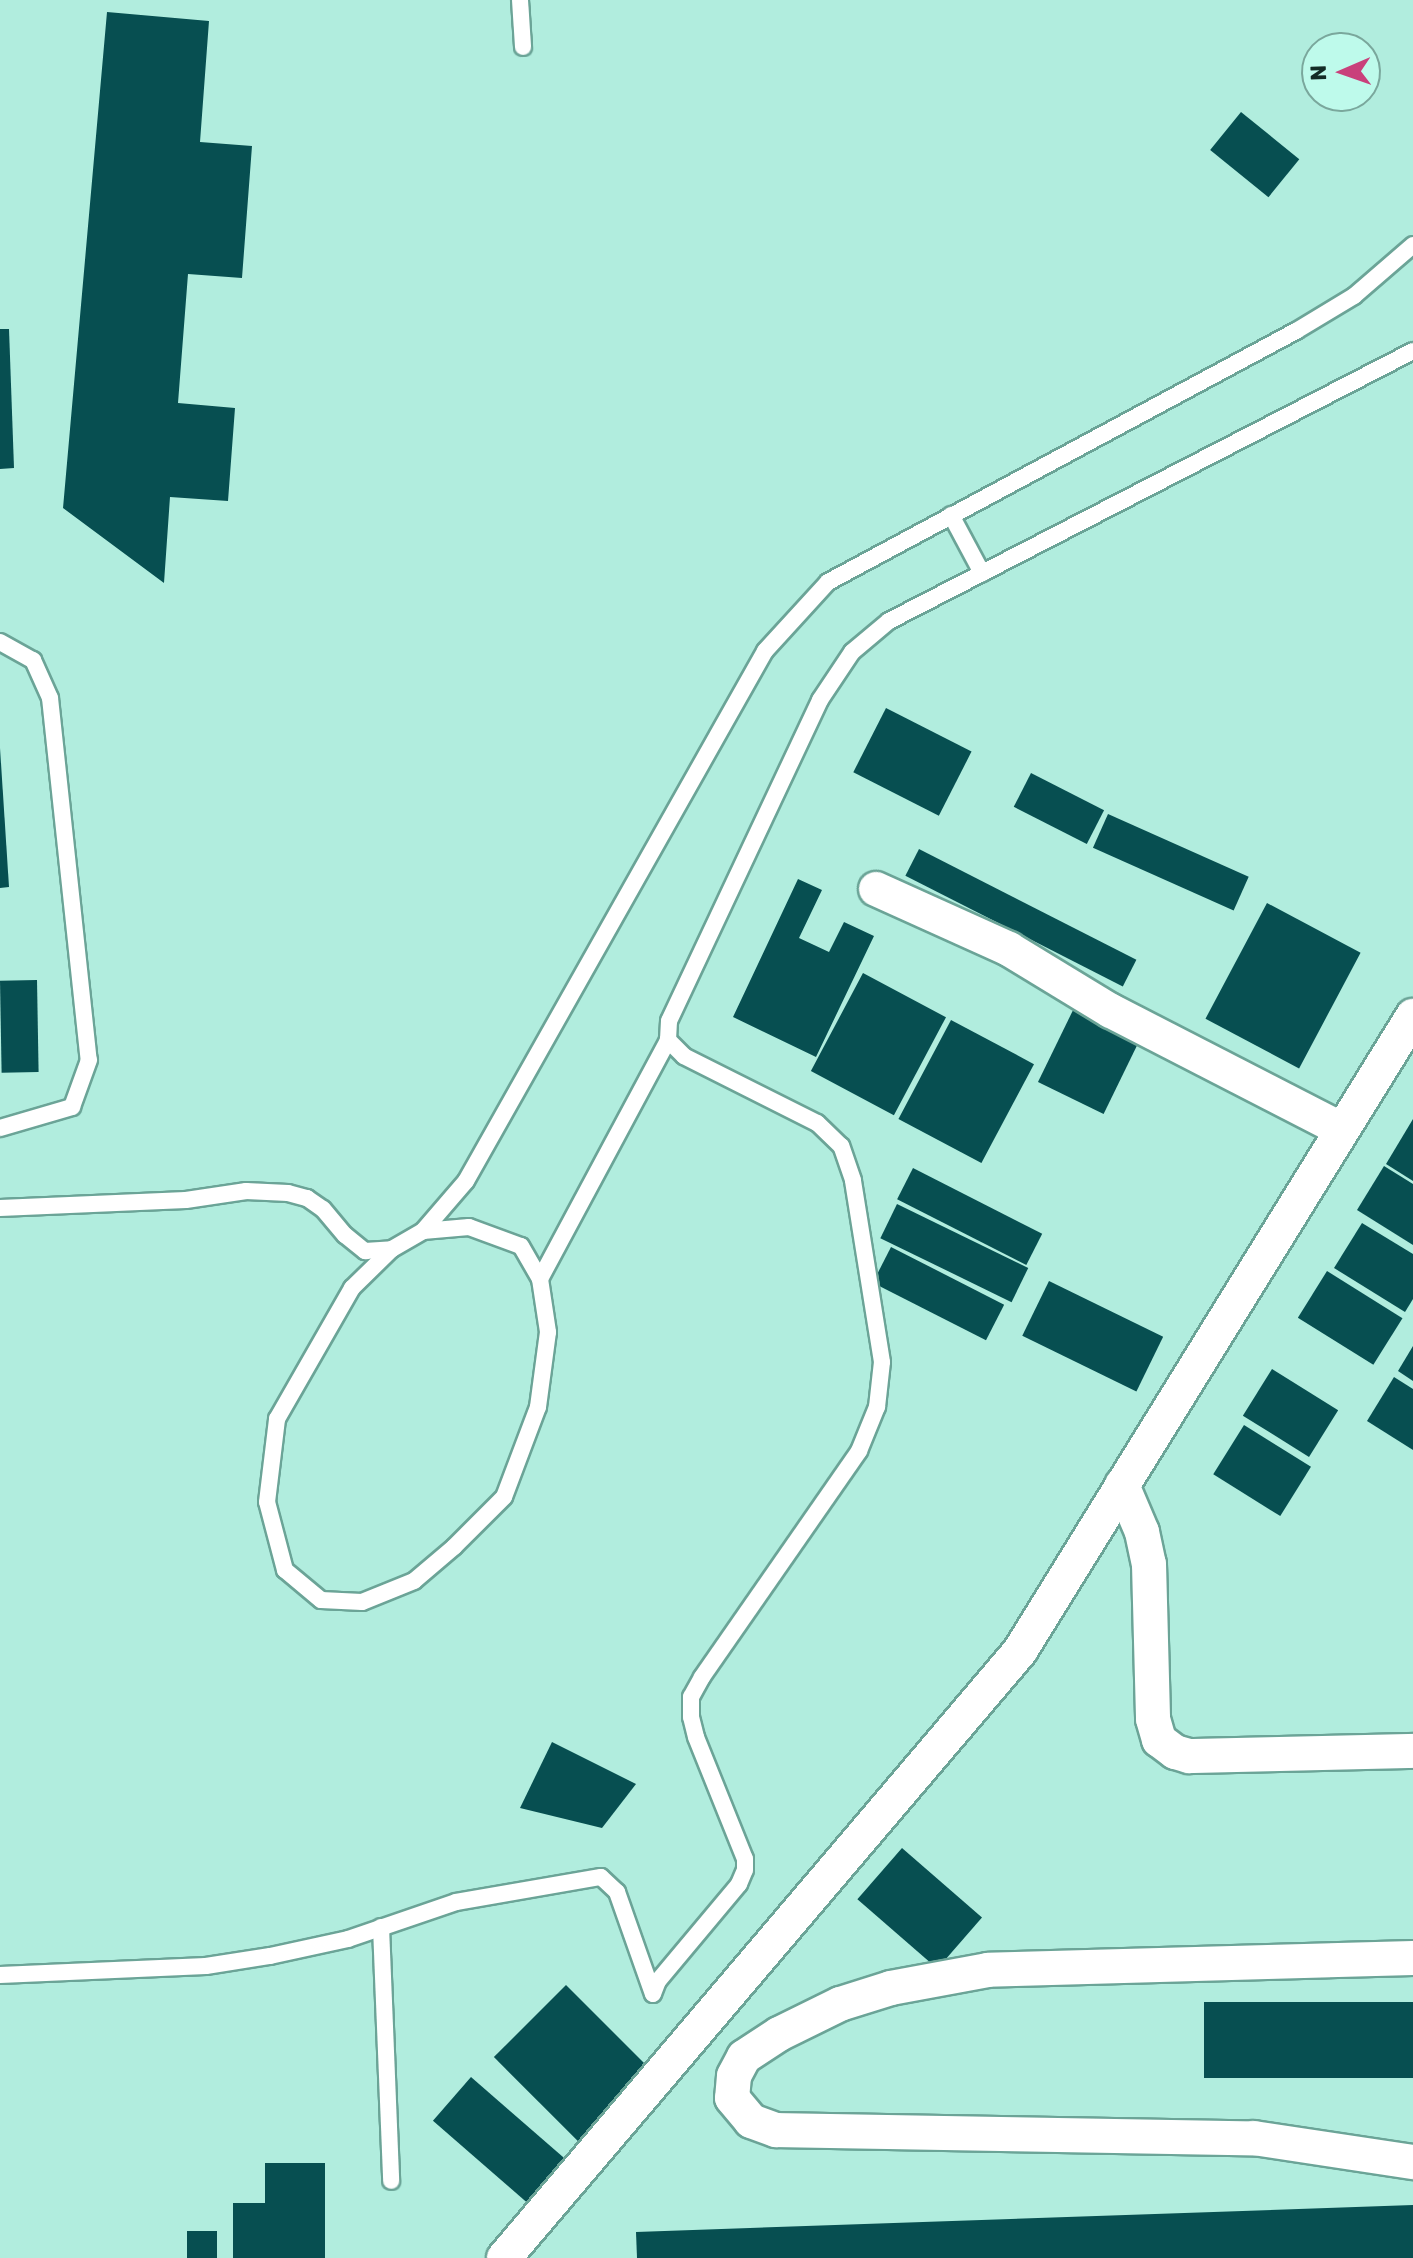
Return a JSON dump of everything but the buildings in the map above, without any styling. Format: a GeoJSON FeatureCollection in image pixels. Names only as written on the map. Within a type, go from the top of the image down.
{"type":"FeatureCollection","features":[{"type":"Feature","properties":{"kind":"street"},"geometry":{"type":"LineString","coordinates":[[876,889],[1009,949],[1111,1011],[1341,1129]]}},
{"type":"Feature","properties":{"kind":"street"},"geometry":{"type":"LineString","coordinates":[[504,2258],[1020,1651],[1413,1016]]}},
{"type":"Feature","properties":{"kind":"street"},"geometry":{"type":"LineString","coordinates":[[1122,1485],[1142,1532],[1149,1564],[1153,1719],[1159,1740],[1175,1752],[1189,1756],[1413,1751]]}},
{"type":"Feature","properties":{"kind":"street"},"geometry":{"type":"LineString","coordinates":[[1413,1958],[988,1970],[919,1982],[840,2004],[779,2034],[744,2057],[734,2076],[732,2098],[751,2121],[776,2130],[1254,2138],[1413,2162]]}},
{"type":"Feature","properties":{"kind":"lane"},"geometry":{"type":"LineString","coordinates":[[520,0],[523,47]]}},
{"type":"Feature","properties":{"kind":"lane"},"geometry":{"type":"LineString","coordinates":[[423,1231],[469,1227],[521,1246],[540,1279],[548,1332],[538,1407],[504,1497],[454,1547],[414,1581],[362,1602],[321,1600],[285,1570],[267,1502],[277,1419],[352,1288],[392,1249],[423,1231],[466,1181],[765,651],[828,582],[1296,331],[1354,296],[1413,245]]}},
{"type":"Feature","properties":{"kind":"lane"},"geometry":{"type":"LineString","coordinates":[[540,1279],[668,1040],[669,1021],[820,700],[852,652],[889,621],[1413,351]]}},
{"type":"Feature","properties":{"kind":"lane"},"geometry":{"type":"LineString","coordinates":[[951,515],[982,573]]}},
{"type":"Feature","properties":{"kind":"lane"},"geometry":{"type":"LineString","coordinates":[[0,642],[33,660],[50,698],[89,1060],[72,1107],[0,1128]]}},
{"type":"Feature","properties":{"kind":"lane"},"geometry":{"type":"LineString","coordinates":[[0,1975],[206,1966],[348,1939],[456,1902],[601,1877],[617,1892],[653,1994],[658,1981],[739,1884],[745,1870],[745,1859],[696,1737],[691,1717],[691,1697],[859,1451],[877,1407],[882,1362],[853,1180],[841,1146],[817,1123],[684,1056],[668,1040]]}},
{"type":"Feature","properties":{"kind":"lane"},"geometry":{"type":"LineString","coordinates":[[0,1208],[186,1200],[246,1191],[288,1193],[307,1198],[323,1209],[345,1235],[365,1251],[392,1249]]}},
{"type":"Feature","properties":{"kind":"lane"},"geometry":{"type":"LineString","coordinates":[[381,1927],[391,2181]]}}]}
